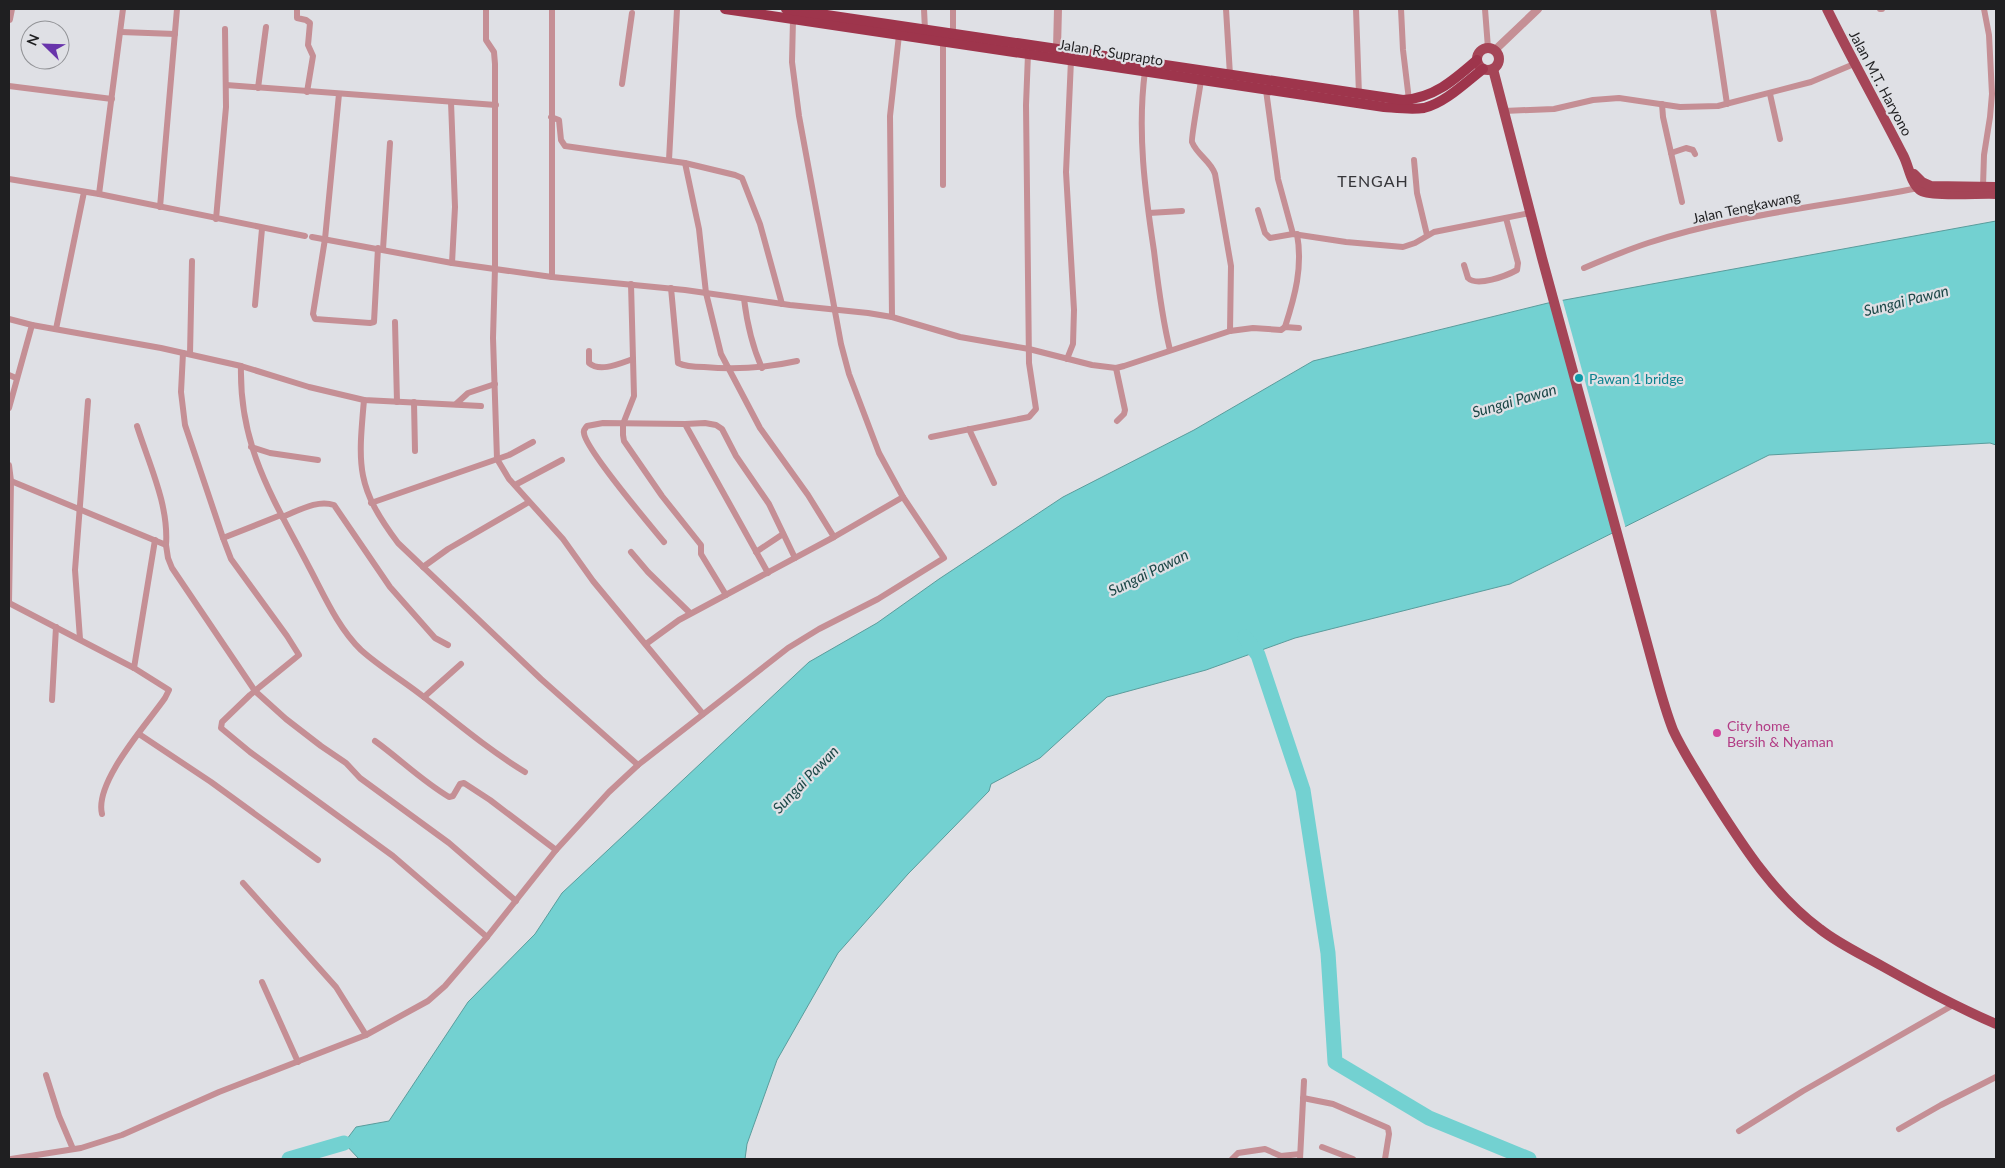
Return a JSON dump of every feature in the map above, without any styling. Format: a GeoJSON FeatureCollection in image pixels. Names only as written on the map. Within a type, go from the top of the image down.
{"type":"FeatureCollection","features":[{"type":"Feature","properties":{"kind":"highway","name":"Jalan R. Suprapto"},"geometry":{"type":"LineString","coordinates":[[725,9],[943,42],[959,38],[1057,48],[1160,69],[1201,80],[1384,107],[1410,109],[1429,106],[1439,101],[1484,66]]}},
{"type":"Feature","properties":{"kind":"highway","name":"Jalan R. Suprapto"},"geometry":{"type":"LineString","coordinates":[[786,9],[822,12],[925,30],[1028,54],[1145,71],[1160,69],[1230,75],[1409,100],[1420,98],[1441,89],[1484,66]]}},
{"type":"Feature","properties":{"kind":"main road","name":"Jalan M.T. Haryono"},"geometry":{"type":"LineString","coordinates":[[1827,9],[1918,184]]}},
{"type":"Feature","properties":{"kind":"main road"},"geometry":{"type":"LineString","coordinates":[[1484,66],[1499,60],[1491,49],[1478,53],[1504,111],[1656,676],[1673,729],[1696,772],[1761,870],[1789,902],[1821,930],[1884,968],[1996,1024]]}},
{"type":"Feature","properties":{"kind":"main road"},"geometry":{"type":"LineString","coordinates":[[1918,184],[1996,187]]}},
{"type":"Feature","properties":{"kind":"main road"},"geometry":{"type":"LineString","coordinates":[[1918,184],[1929,193],[1996,194]]}},
{"type":"Feature","properties":{"kind":"street"},"geometry":{"type":"LineString","coordinates":[[9,19],[11,9]]}},
{"type":"Feature","properties":{"kind":"street"},"geometry":{"type":"LineString","coordinates":[[99,194],[124,9]]}},
{"type":"Feature","properties":{"kind":"street"},"geometry":{"type":"LineString","coordinates":[[160,207],[177,9]]}},
{"type":"Feature","properties":{"kind":"street"},"geometry":{"type":"LineString","coordinates":[[297,9],[297,18],[310,23],[308,45],[312,56],[307,92]]}},
{"type":"Feature","properties":{"kind":"street"},"geometry":{"type":"LineString","coordinates":[[486,9],[487,43],[494,52],[496,104],[493,302],[497,459],[515,485],[563,539],[703,714]]}},
{"type":"Feature","properties":{"kind":"street"},"geometry":{"type":"LineString","coordinates":[[552,9],[552,277]]}},
{"type":"Feature","properties":{"kind":"street"},"geometry":{"type":"LineString","coordinates":[[668,160],[677,9]]}},
{"type":"Feature","properties":{"kind":"street"},"geometry":{"type":"LineString","coordinates":[[924,9],[925,30]]}},
{"type":"Feature","properties":{"kind":"street"},"geometry":{"type":"LineString","coordinates":[[953,9],[959,38]]}},
{"type":"Feature","properties":{"kind":"street"},"geometry":{"type":"LineString","coordinates":[[1057,48],[1058,9]]}},
{"type":"Feature","properties":{"kind":"street"},"geometry":{"type":"LineString","coordinates":[[1226,9],[1230,75]]}},
{"type":"Feature","properties":{"kind":"street"},"geometry":{"type":"LineString","coordinates":[[1356,9],[1359,94]]}},
{"type":"Feature","properties":{"kind":"street"},"geometry":{"type":"LineString","coordinates":[[1401,9],[1403,50],[1409,100]]}},
{"type":"Feature","properties":{"kind":"street"},"geometry":{"type":"LineString","coordinates":[[1485,9],[1491,49]]}},
{"type":"Feature","properties":{"kind":"street"},"geometry":{"type":"LineString","coordinates":[[1491,49],[1538,9]]}},
{"type":"Feature","properties":{"kind":"street"},"geometry":{"type":"LineString","coordinates":[[1713,9],[1727,104]]}},
{"type":"Feature","properties":{"kind":"street"},"geometry":{"type":"LineString","coordinates":[[1983,186],[1984,155],[1992,94],[1989,35],[1984,9]]}},
{"type":"Feature","properties":{"kind":"street"},"geometry":{"type":"LineString","coordinates":[[622,84],[632,13]]}},
{"type":"Feature","properties":{"kind":"street"},"geometry":{"type":"LineString","coordinates":[[11,1159],[101,1143],[230,1088],[366,1035],[428,1001],[445,986],[487,937],[556,850],[609,792],[638,766],[788,648],[819,629],[878,599],[943,559],[943,555],[903,497],[879,453],[869,429],[841,344],[798,108],[792,62],[793,19]]}},
{"type":"Feature","properties":{"kind":"street"},"geometry":{"type":"LineString","coordinates":[[258,88],[266,27]]}},
{"type":"Feature","properties":{"kind":"street"},"geometry":{"type":"LineString","coordinates":[[216,219],[226,107],[224,29]]}},
{"type":"Feature","properties":{"kind":"street"},"geometry":{"type":"LineString","coordinates":[[120,32],[175,34]]}},
{"type":"Feature","properties":{"kind":"street"},"geometry":{"type":"LineString","coordinates":[[892,317],[890,116],[899,35]]}},
{"type":"Feature","properties":{"kind":"street"},"geometry":{"type":"LineString","coordinates":[[943,42],[943,185]]}},
{"type":"Feature","properties":{"kind":"street"},"geometry":{"type":"LineString","coordinates":[[931,437],[1029,417],[1036,409],[1029,363],[1026,105],[1028,54]]}},
{"type":"Feature","properties":{"kind":"street"},"geometry":{"type":"LineString","coordinates":[[1067,359],[1073,344],[1074,303],[1066,172],[1071,60]]}},
{"type":"Feature","properties":{"kind":"street"},"geometry":{"type":"LineString","coordinates":[[1504,111],[1554,109],[1593,100],[1619,98],[1694,107],[1727,104],[1811,82],[1854,64]]}},
{"type":"Feature","properties":{"kind":"street"},"geometry":{"type":"LineString","coordinates":[[1145,71],[1142,140],[1149,213],[1162,311],[1170,350]]}},
{"type":"Feature","properties":{"kind":"street"},"geometry":{"type":"LineString","coordinates":[[1201,80],[1192,141],[1196,148],[1210,162],[1215,174],[1231,266],[1230,331]]}},
{"type":"Feature","properties":{"kind":"street"},"geometry":{"type":"LineString","coordinates":[[226,85],[496,104]]}},
{"type":"Feature","properties":{"kind":"street"},"geometry":{"type":"LineString","coordinates":[[9,86],[112,99]]}},
{"type":"Feature","properties":{"kind":"street"},"geometry":{"type":"LineString","coordinates":[[1266,90],[1279,186],[1300,255],[1300,269],[1285,327]]}},
{"type":"Feature","properties":{"kind":"street"},"geometry":{"type":"LineString","coordinates":[[339,94],[325,239],[313,314],[314,319],[374,322],[390,143]]}},
{"type":"Feature","properties":{"kind":"street"},"geometry":{"type":"LineString","coordinates":[[1770,94],[1780,139]]}},
{"type":"Feature","properties":{"kind":"street"},"geometry":{"type":"LineString","coordinates":[[451,102],[456,207],[452,262]]}},
{"type":"Feature","properties":{"kind":"street"},"geometry":{"type":"LineString","coordinates":[[1662,104],[1663,118],[1682,202]]}},
{"type":"Feature","properties":{"kind":"street"},"geometry":{"type":"LineString","coordinates":[[551,116],[559,120],[561,140],[565,146],[685,163],[742,178],[760,224],[782,304]]}},
{"type":"Feature","properties":{"kind":"street"},"geometry":{"type":"LineString","coordinates":[[1671,153],[1688,148],[1693,150],[1695,154]]}},
{"type":"Feature","properties":{"kind":"street"},"geometry":{"type":"LineString","coordinates":[[1414,160],[1417,193],[1427,235]]}},
{"type":"Feature","properties":{"kind":"street"},"geometry":{"type":"LineString","coordinates":[[685,163],[701,243],[706,293],[720,354],[760,428],[808,495],[834,537]]}},
{"type":"Feature","properties":{"kind":"street"},"geometry":{"type":"LineString","coordinates":[[9,179],[99,194],[262,229],[304,236]]}},
{"type":"Feature","properties":{"kind":"street","name":"Jalan Tengkawang"},"geometry":{"type":"LineString","coordinates":[[1584,268],[1648,243],[1691,231],[1918,184]]}},
{"type":"Feature","properties":{"kind":"street"},"geometry":{"type":"LineString","coordinates":[[56,329],[84,192]]}},
{"type":"Feature","properties":{"kind":"street"},"geometry":{"type":"LineString","coordinates":[[1258,210],[1265,234],[1268,237],[1295,234],[1346,242],[1403,247],[1415,243],[1434,232],[1530,213]]}},
{"type":"Feature","properties":{"kind":"street"},"geometry":{"type":"LineString","coordinates":[[1149,213],[1182,211]]}},
{"type":"Feature","properties":{"kind":"street"},"geometry":{"type":"LineString","coordinates":[[1464,265],[1468,278],[1473,282],[1491,279],[1516,270],[1518,263],[1506,218]]}},
{"type":"Feature","properties":{"kind":"street"},"geometry":{"type":"LineString","coordinates":[[255,305],[262,229]]}},
{"type":"Feature","properties":{"kind":"street"},"geometry":{"type":"LineString","coordinates":[[312,237],[452,262],[552,277],[671,288],[892,317],[960,337],[1029,349],[1092,365],[1116,368],[1230,331],[1253,328],[1282,330],[1285,327],[1299,328]]}},
{"type":"Feature","properties":{"kind":"street"},"geometry":{"type":"LineString","coordinates":[[192,261],[186,354],[181,392],[185,425],[231,559],[299,653],[297,658],[255,691],[222,722],[221,728],[274,770],[393,856],[487,937]]}},
{"type":"Feature","properties":{"kind":"street"},"geometry":{"type":"LineString","coordinates":[[631,284],[634,396],[623,424],[622,435],[630,451],[662,496],[701,544],[701,554],[726,595]]}},
{"type":"Feature","properties":{"kind":"street"},"geometry":{"type":"LineString","coordinates":[[671,288],[676,362],[682,365],[728,369],[762,368],[797,361]]}},
{"type":"Feature","properties":{"kind":"street"},"geometry":{"type":"LineString","coordinates":[[744,299],[752,339],[762,368]]}},
{"type":"Feature","properties":{"kind":"street"},"geometry":{"type":"LineString","coordinates":[[9,319],[32,325],[135,342],[241,366],[309,387],[364,400],[496,406]]}},
{"type":"Feature","properties":{"kind":"street"},"geometry":{"type":"LineString","coordinates":[[395,322],[397,402]]}},
{"type":"Feature","properties":{"kind":"street"},"geometry":{"type":"LineString","coordinates":[[9,408],[32,325]]}},
{"type":"Feature","properties":{"kind":"street"},"geometry":{"type":"LineString","coordinates":[[589,351],[589,363],[593,366],[614,366],[633,358]]}},
{"type":"Feature","properties":{"kind":"street"},"geometry":{"type":"LineString","coordinates":[[241,366],[240,392],[243,413],[258,467],[329,604],[350,638],[361,650],[488,748],[525,772]]}},
{"type":"Feature","properties":{"kind":"street"},"geometry":{"type":"LineString","coordinates":[[1116,368],[1125,410],[1118,421]]}},
{"type":"Feature","properties":{"kind":"street"},"geometry":{"type":"LineString","coordinates":[[9,376],[16,378]]}},
{"type":"Feature","properties":{"kind":"street"},"geometry":{"type":"LineString","coordinates":[[456,404],[468,393],[495,384]]}},
{"type":"Feature","properties":{"kind":"street"},"geometry":{"type":"LineString","coordinates":[[364,400],[360,448],[361,469],[371,503],[398,543],[554,692],[638,766]]}},
{"type":"Feature","properties":{"kind":"street"},"geometry":{"type":"LineString","coordinates":[[80,639],[75,570],[88,401]]}},
{"type":"Feature","properties":{"kind":"street"},"geometry":{"type":"LineString","coordinates":[[414,402],[415,450]]}},
{"type":"Feature","properties":{"kind":"street"},"geometry":{"type":"LineString","coordinates":[[664,542],[610,475],[584,435],[585,428],[594,424],[706,423],[716,425],[722,429],[736,456],[769,504],[795,558]]}},
{"type":"Feature","properties":{"kind":"street"},"geometry":{"type":"LineString","coordinates":[[685,424],[768,573]]}},
{"type":"Feature","properties":{"kind":"street"},"geometry":{"type":"LineString","coordinates":[[137,426],[166,522],[166,545],[172,568],[255,691],[286,719],[346,763],[360,778],[449,843],[516,901]]}},
{"type":"Feature","properties":{"kind":"street"},"geometry":{"type":"LineString","coordinates":[[969,429],[994,483]]}},
{"type":"Feature","properties":{"kind":"street"},"geometry":{"type":"LineString","coordinates":[[371,503],[509,456],[534,442]]}},
{"type":"Feature","properties":{"kind":"street"},"geometry":{"type":"LineString","coordinates":[[251,447],[270,453],[318,460]]}},
{"type":"Feature","properties":{"kind":"street"},"geometry":{"type":"LineString","coordinates":[[515,485],[562,460]]}},
{"type":"Feature","properties":{"kind":"street"},"geometry":{"type":"LineString","coordinates":[[9,466],[11,481],[9,603],[134,668],[170,691],[113,770],[101,798],[102,814]]}},
{"type":"Feature","properties":{"kind":"street"},"geometry":{"type":"LineString","coordinates":[[11,481],[166,545]]}},
{"type":"Feature","properties":{"kind":"street"},"geometry":{"type":"LineString","coordinates":[[646,644],[690,613],[768,573],[903,497]]}},
{"type":"Feature","properties":{"kind":"street"},"geometry":{"type":"LineString","coordinates":[[423,567],[448,549],[529,502]]}},
{"type":"Feature","properties":{"kind":"street"},"geometry":{"type":"LineString","coordinates":[[223,538],[311,506],[324,503],[334,505],[390,588],[435,638],[448,645]]}},
{"type":"Feature","properties":{"kind":"street"},"geometry":{"type":"LineString","coordinates":[[756,552],[783,534]]}},
{"type":"Feature","properties":{"kind":"street"},"geometry":{"type":"LineString","coordinates":[[134,668],[155,540]]}},
{"type":"Feature","properties":{"kind":"street"},"geometry":{"type":"LineString","coordinates":[[631,552],[648,572],[690,613]]}},
{"type":"Feature","properties":{"kind":"street"},"geometry":{"type":"LineString","coordinates":[[52,700],[56,627]]}},
{"type":"Feature","properties":{"kind":"street"},"geometry":{"type":"LineString","coordinates":[[424,697],[460,664]]}},
{"type":"Feature","properties":{"kind":"street"},"geometry":{"type":"LineString","coordinates":[[139,734],[211,782],[318,860]]}},
{"type":"Feature","properties":{"kind":"street"},"geometry":{"type":"LineString","coordinates":[[375,741],[428,783],[449,797],[452,796],[460,784],[464,783],[490,800],[556,850]]}},
{"type":"Feature","properties":{"kind":"street"},"geometry":{"type":"LineString","coordinates":[[243,883],[336,987],[366,1035]]}},
{"type":"Feature","properties":{"kind":"street"},"geometry":{"type":"LineString","coordinates":[[262,982],[298,1062]]}},
{"type":"Feature","properties":{"kind":"street"},"geometry":{"type":"LineString","coordinates":[[1739,1131],[1803,1091],[1955,1004]]}},
{"type":"Feature","properties":{"kind":"street"},"geometry":{"type":"LineString","coordinates":[[46,1075],[59,1116],[73,1149]]}},
{"type":"Feature","properties":{"kind":"street"},"geometry":{"type":"LineString","coordinates":[[1899,1129],[1996,1077]]}},
{"type":"Feature","properties":{"kind":"street"},"geometry":{"type":"LineString","coordinates":[[1232,1159],[1238,1153],[1265,1149],[1281,1156],[1300,1157],[1304,1081]]}},
{"type":"Feature","properties":{"kind":"street"},"geometry":{"type":"LineString","coordinates":[[1303,1098],[1333,1104],[1388,1128],[1389,1134],[1385,1159]]}},
{"type":"Feature","properties":{"kind":"street"},"geometry":{"type":"LineString","coordinates":[[1322,1147],[1353,1159]]}},
{"type":"Feature","properties":{"kind":"water","name":"Sungai Pawan"},"geometry":{"type":"Polygon","coordinates":[[[1996,221],[1996,445],[1990,443],[1769,455],[1510,584],[1295,638],[1206,670],[1107,697],[1040,758],[991,784],[989,791],[908,874],[838,953],[777,1060],[747,1144],[745,1159],[359,1159],[344,1143],[356,1127],[389,1121],[468,1002],[535,934],[562,893],[809,662],[877,623],[939,579],[1063,497],[1194,430],[1313,361],[1548,303],[1996,221]]]}},
{"type":"Feature","properties":{"kind":"pier"},"geometry":{"type":"Polygon","coordinates":[[[1562,298],[1626,529],[1615,534],[1550,300],[1562,298]]]}},
{"type":"Feature","properties":{"kind":"waterway"},"geometry":{"type":"LineString","coordinates":[[1245,637],[1258,655],[1303,790],[1328,953],[1335,1062],[1429,1118],[1529,1159]]}},
{"type":"Feature","properties":{"kind":"waterway"},"geometry":{"type":"LineString","coordinates":[[289,1159],[344,1143]]}},
{"type":"Feature","properties":{"kind":"place","name":"Pawan 1 bridge"},"geometry":{"type":"Point","coordinates":[1579,378]}},
{"type":"Feature","properties":{"kind":"place","name":"City home Bersih & Nyaman"},"geometry":{"type":"Point","coordinates":[1717,733]}},
{"type":"Feature","properties":{"kind":"district","name":"TENGAH"},"geometry":{"type":"Point","coordinates":[1373,180]}}]}
